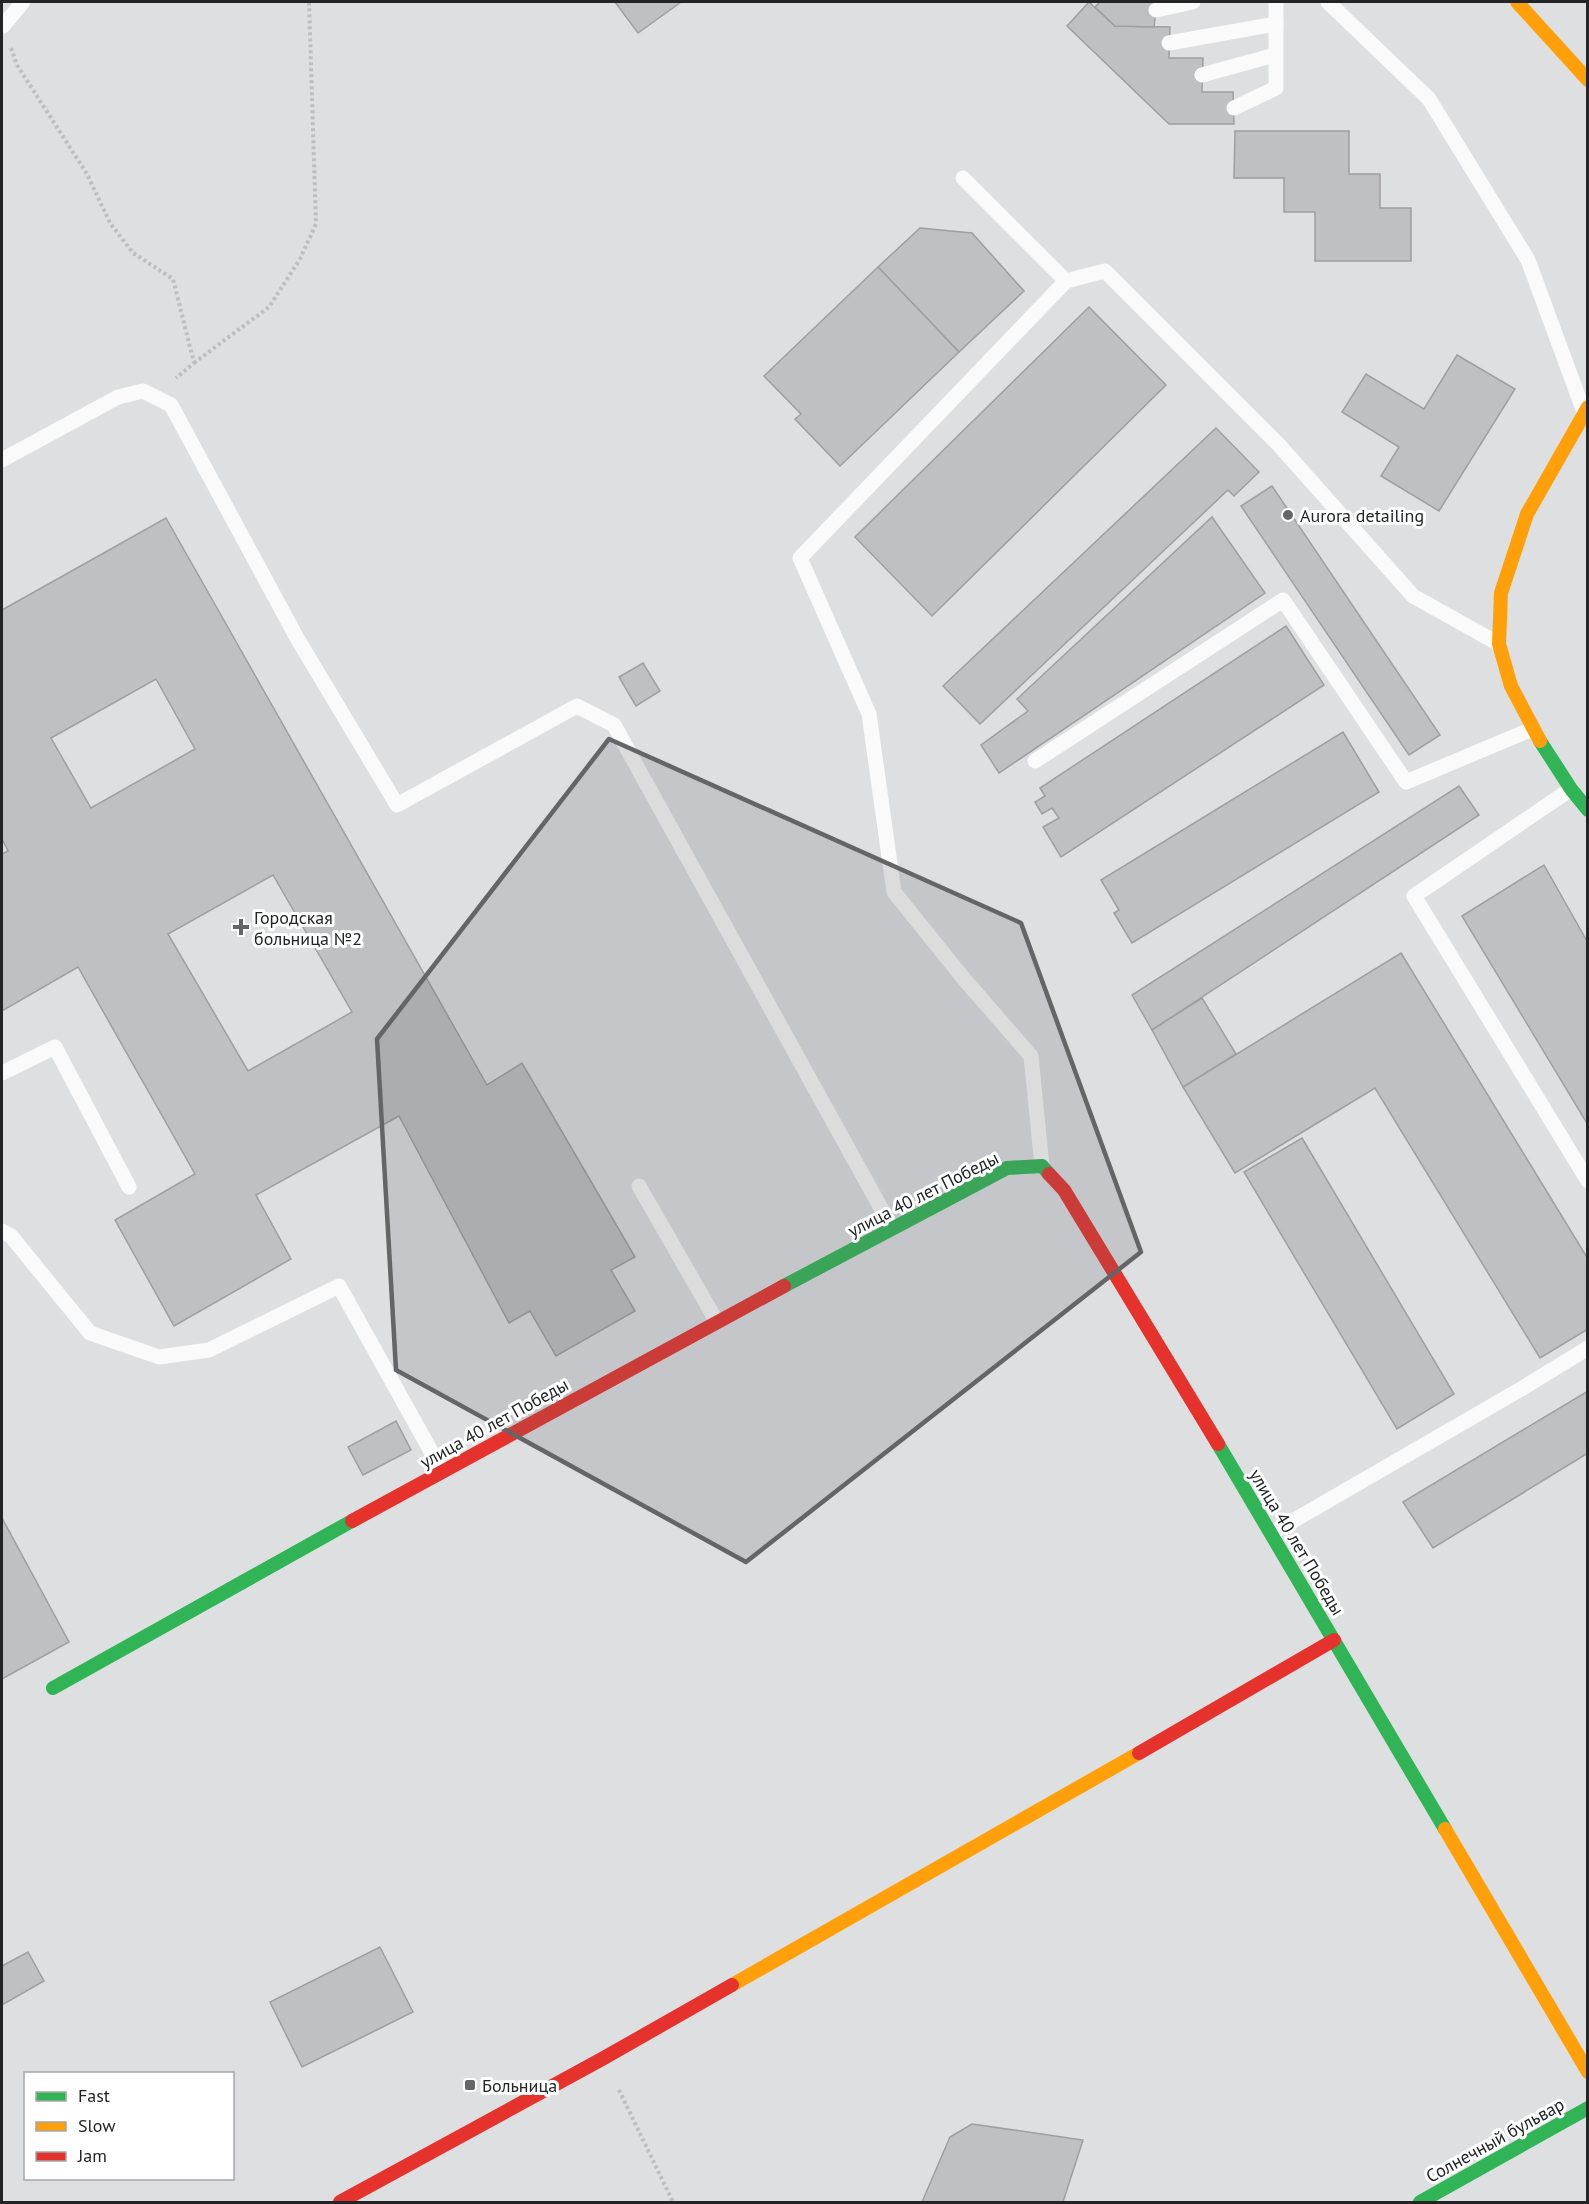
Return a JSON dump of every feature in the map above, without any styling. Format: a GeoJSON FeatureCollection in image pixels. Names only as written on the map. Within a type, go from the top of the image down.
{"type":"FeatureCollection","features":[{"type":"Feature","properties":{"kind":"street"},"geometry":{"type":"LineString","coordinates":[[1517,2],[1587,80]]}},
{"type":"Feature","properties":{"kind":"street"},"geometry":{"type":"LineString","coordinates":[[1586,409],[1527,514],[1501,593],[1499,644],[1511,686],[1532,729],[1587,810]]}},
{"type":"Feature","properties":{"kind":"street","name":"улица 40 лет Победы"},"geometry":{"type":"LineString","coordinates":[[53,1688],[442,1471],[892,1228],[1007,1168],[1042,1166],[1064,1190],[1272,1533],[1587,2072]]}},
{"type":"Feature","properties":{"kind":"street"},"geometry":{"type":"LineString","coordinates":[[340,2202],[623,2048],[1334,1640]]}},
{"type":"Feature","properties":{"kind":"street","name":"Солнечный бульвар"},"geometry":{"type":"LineString","coordinates":[[1420,2202],[1587,2108]]}},
{"type":"Feature","properties":{"kind":"lane"},"geometry":{"type":"LineString","coordinates":[[3,26],[23,2]]}},
{"type":"Feature","properties":{"kind":"lane"},"geometry":{"type":"LineString","coordinates":[[1156,10],[1193,2]]}},
{"type":"Feature","properties":{"kind":"lane"},"geometry":{"type":"LineString","coordinates":[[1234,108],[1276,88],[1276,2]]}},
{"type":"Feature","properties":{"kind":"lane"},"geometry":{"type":"LineString","coordinates":[[1328,2],[1429,99],[1528,260],[1586,409]]}},
{"type":"Feature","properties":{"kind":"lane"},"geometry":{"type":"LineString","coordinates":[[1170,43],[1276,24]]}},
{"type":"Feature","properties":{"kind":"lane"},"geometry":{"type":"LineString","coordinates":[[1202,75],[1275,55]]}},
{"type":"Feature","properties":{"kind":"lane"},"geometry":{"type":"LineString","coordinates":[[963,178],[1066,281]]}},
{"type":"Feature","properties":{"kind":"lane"},"geometry":{"type":"LineString","coordinates":[[1042,1166],[1031,1056],[964,979],[894,892],[869,714],[801,558],[1066,281],[1105,271],[1279,445],[1413,596],[1499,644]]}},
{"type":"Feature","properties":{"kind":"lane"},"geometry":{"type":"LineString","coordinates":[[2,460],[118,397],[143,391],[171,405],[297,638],[397,805],[578,706],[614,725],[892,1228]]}},
{"type":"Feature","properties":{"kind":"lane"},"geometry":{"type":"LineString","coordinates":[[1035,761],[1283,600],[1406,782],[1532,729]]}},
{"type":"Feature","properties":{"kind":"lane"},"geometry":{"type":"LineString","coordinates":[[1571,789],[1414,896],[1587,1181]]}},
{"type":"Feature","properties":{"kind":"lane"},"geometry":{"type":"LineString","coordinates":[[2,1073],[55,1047],[129,1187]]}},
{"type":"Feature","properties":{"kind":"lane"},"geometry":{"type":"LineString","coordinates":[[639,1186],[717,1322]]}},
{"type":"Feature","properties":{"kind":"lane"},"geometry":{"type":"LineString","coordinates":[[2,1231],[11,1236],[90,1333],[159,1357],[209,1350],[339,1286],[442,1471]]}},
{"type":"Feature","properties":{"kind":"lane"},"geometry":{"type":"LineString","coordinates":[[1272,1533],[1521,1389],[1587,1348]]}},
{"type":"Feature","properties":{"kind":"path"},"geometry":{"type":"LineString","coordinates":[[155,396],[194,363],[270,307],[300,259],[316,224],[309,2]]}},
{"type":"Feature","properties":{"kind":"path"},"geometry":{"type":"LineString","coordinates":[[3,26],[17,65],[87,174],[110,223],[133,253],[173,279],[194,363]]}},
{"type":"Feature","properties":{"kind":"path"},"geometry":{"type":"LineString","coordinates":[[619,2090],[673,2202]]}},
{"type":"Feature","properties":{"kind":"highlighted area"},"geometry":{"type":"Polygon","coordinates":[[[609,739],[1021,923],[1141,1252],[746,1562],[396,1370],[377,1039],[609,739]]]}},
{"type":"Feature","properties":{"kind":"building"},"geometry":{"type":"Polygon","coordinates":[[[615,2],[681,2],[638,33],[615,2]]]}},
{"type":"Feature","properties":{"kind":"building"},"geometry":{"type":"Polygon","coordinates":[[[1089,2],[1115,26],[1170,27],[1169,58],[1203,58],[1202,92],[1233,92],[1234,124],[1169,124],[1067,26],[1089,2]]]}},
{"type":"Feature","properties":{"kind":"building"},"geometry":{"type":"Polygon","coordinates":[[[1100,2],[1157,2],[1154,27],[1115,26],[1095,7],[1100,2]]]}},
{"type":"Feature","properties":{"kind":"building"},"geometry":{"type":"Polygon","coordinates":[[[1235,131],[1349,131],[1349,174],[1380,174],[1380,208],[1411,208],[1411,261],[1315,261],[1315,212],[1284,212],[1284,178],[1234,178],[1235,131]]]}},
{"type":"Feature","properties":{"kind":"building"},"geometry":{"type":"Polygon","coordinates":[[[920,228],[972,233],[1024,291],[959,352],[878,267],[920,228]]]}},
{"type":"Feature","properties":{"kind":"building"},"geometry":{"type":"Polygon","coordinates":[[[878,267],[959,352],[840,466],[795,419],[801,414],[764,376],[878,267]]]}},
{"type":"Feature","properties":{"kind":"building"},"geometry":{"type":"Polygon","coordinates":[[[1089,307],[1166,385],[932,616],[855,537],[1089,307]]]}},
{"type":"Feature","properties":{"kind":"building"},"geometry":{"type":"Polygon","coordinates":[[[1457,355],[1515,389],[1439,511],[1381,476],[1399,447],[1342,412],[1366,374],[1424,409],[1457,355]]]}},
{"type":"Feature","properties":{"kind":"building"},"geometry":{"type":"Polygon","coordinates":[[[1216,428],[1259,472],[1234,496],[1228,490],[980,724],[943,686],[1216,428]]]}},
{"type":"Feature","properties":{"kind":"building"},"geometry":{"type":"Polygon","coordinates":[[[1272,486],[1440,735],[1409,755],[1241,506],[1272,486]]]}},
{"type":"Feature","properties":{"kind":"building"},"geometry":{"type":"Polygon","coordinates":[[[1212,517],[1265,593],[999,773],[981,745],[1028,711],[1017,699],[1212,517]]]}},
{"type":"Feature","properties":{"kind":"building"},"geometry":{"type":"Polygon","coordinates":[[[166,518],[487,1085],[522,1063],[635,1257],[611,1270],[635,1311],[556,1356],[530,1311],[509,1323],[399,1116],[256,1195],[291,1259],[174,1326],[115,1220],[195,1174],[78,967],[2,1011],[2,854],[8,851],[2,839],[2,610],[166,518]],[[156,679],[51,738],[91,808],[195,749],[156,679]],[[273,875],[168,934],[248,1071],[352,1012],[273,875]]]}},
{"type":"Feature","properties":{"kind":"building"},"geometry":{"type":"Polygon","coordinates":[[[1286,626],[1324,685],[1061,857],[1043,827],[1059,818],[1052,808],[1042,814],[1035,802],[1045,796],[1040,788],[1286,626]]]}},
{"type":"Feature","properties":{"kind":"building"},"geometry":{"type":"Polygon","coordinates":[[[643,663],[660,691],[636,706],[619,677],[643,663]]]}},
{"type":"Feature","properties":{"kind":"building"},"geometry":{"type":"Polygon","coordinates":[[[1343,732],[1379,792],[1132,943],[1114,913],[1119,910],[1101,880],[1343,732]]]}},
{"type":"Feature","properties":{"kind":"building"},"geometry":{"type":"Polygon","coordinates":[[[1459,786],[1479,815],[1152,1030],[1132,995],[1459,786]]]}},
{"type":"Feature","properties":{"kind":"building"},"geometry":{"type":"Polygon","coordinates":[[[1544,865],[1588,943],[1588,1125],[1462,916],[1544,865]]]}},
{"type":"Feature","properties":{"kind":"building"},"geometry":{"type":"Polygon","coordinates":[[[1401,953],[1588,1259],[1588,1329],[1540,1358],[1375,1088],[1235,1173],[1183,1087],[1401,953]]]}},
{"type":"Feature","properties":{"kind":"building"},"geometry":{"type":"Polygon","coordinates":[[[1202,998],[1236,1054],[1183,1087],[1152,1030],[1202,998]]]}},
{"type":"Feature","properties":{"kind":"building"},"geometry":{"type":"Polygon","coordinates":[[[1302,1138],[1454,1394],[1397,1429],[1244,1172],[1302,1138]]]}},
{"type":"Feature","properties":{"kind":"building"},"geometry":{"type":"Polygon","coordinates":[[[1588,1391],[1588,1453],[1433,1548],[1403,1502],[1588,1391]]]}},
{"type":"Feature","properties":{"kind":"building"},"geometry":{"type":"Polygon","coordinates":[[[396,1421],[411,1450],[363,1475],[348,1447],[396,1421]]]}},
{"type":"Feature","properties":{"kind":"building"},"geometry":{"type":"Polygon","coordinates":[[[2,1518],[69,1642],[2,1679],[2,1518]]]}},
{"type":"Feature","properties":{"kind":"building"},"geometry":{"type":"Polygon","coordinates":[[[380,1947],[413,2012],[302,2067],[270,2002],[380,1947]]]}},
{"type":"Feature","properties":{"kind":"building"},"geometry":{"type":"Polygon","coordinates":[[[28,1952],[44,1981],[2,2005],[2,1966],[28,1952]]]}},
{"type":"Feature","properties":{"kind":"building"},"geometry":{"type":"Polygon","coordinates":[[[972,2124],[1083,2140],[1063,2202],[922,2202],[950,2137],[972,2124]]]}},
{"type":"Feature","properties":{"kind":"traffic: fast"},"geometry":{"type":"LineString","coordinates":[[1540,741],[1571,789],[1588,810]]}},
{"type":"Feature","properties":{"kind":"traffic: fast"},"geometry":{"type":"LineString","coordinates":[[784,1286],[1007,1168],[1042,1166],[1049,1174]]}},
{"type":"Feature","properties":{"kind":"traffic: fast"},"geometry":{"type":"LineString","coordinates":[[1218,1444],[1445,1829]]}},
{"type":"Feature","properties":{"kind":"traffic: fast"},"geometry":{"type":"LineString","coordinates":[[53,1688],[352,1521]]}},
{"type":"Feature","properties":{"kind":"traffic: fast"},"geometry":{"type":"LineString","coordinates":[[1420,2202],[1588,2108]]}},
{"type":"Feature","properties":{"kind":"traffic: slow"},"geometry":{"type":"LineString","coordinates":[[1517,2],[1588,80]]}},
{"type":"Feature","properties":{"kind":"traffic: slow"},"geometry":{"type":"LineString","coordinates":[[1540,741],[1511,686],[1499,644],[1501,593],[1527,514],[1588,407]]}},
{"type":"Feature","properties":{"kind":"traffic: slow"},"geometry":{"type":"LineString","coordinates":[[732,1985],[1139,1753]]}},
{"type":"Feature","properties":{"kind":"traffic: slow"},"geometry":{"type":"LineString","coordinates":[[1445,1829],[1588,2072]]}},
{"type":"Feature","properties":{"kind":"traffic: jam"},"geometry":{"type":"LineString","coordinates":[[1049,1174],[1064,1190],[1218,1444]]}},
{"type":"Feature","properties":{"kind":"traffic: jam"},"geometry":{"type":"LineString","coordinates":[[352,1521],[784,1286]]}},
{"type":"Feature","properties":{"kind":"traffic: jam"},"geometry":{"type":"LineString","coordinates":[[1139,1753],[1334,1640]]}},
{"type":"Feature","properties":{"kind":"traffic: jam"},"geometry":{"type":"LineString","coordinates":[[340,2202],[732,1985]]}},
{"type":"Feature","properties":{"kind":"place","name":"Aurora detailing"},"geometry":{"type":"Point","coordinates":[1288,515]}},
{"type":"Feature","properties":{"kind":"place","name":"Городская больница №2"},"geometry":{"type":"Point","coordinates":[241,927]}},
{"type":"Feature","properties":{"kind":"place","name":"Больница"},"geometry":{"type":"Point","coordinates":[470,2085]}}]}
